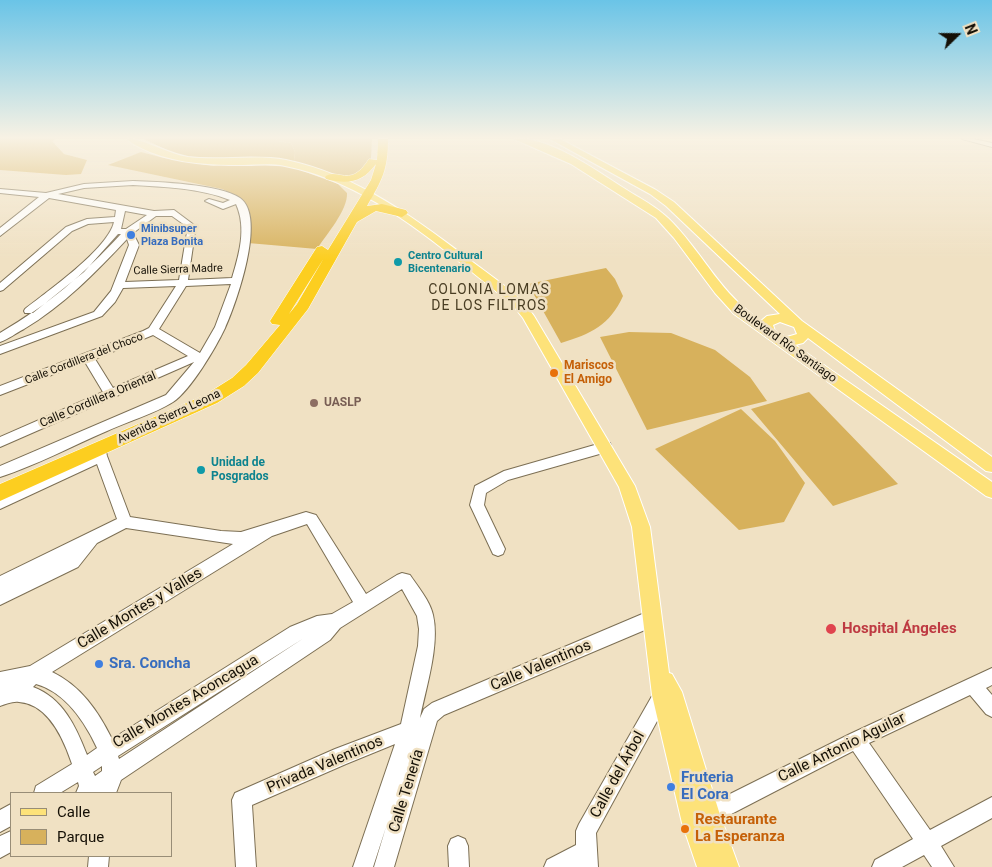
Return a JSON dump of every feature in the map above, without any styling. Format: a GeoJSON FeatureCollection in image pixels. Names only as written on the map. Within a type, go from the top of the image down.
{"type":"FeatureCollection","features":[{"type":"Feature","properties":{"kind":"highway"},"geometry":{"type":"LineString","coordinates":[[332,179],[346,189],[359,194]]}},
{"type":"Feature","properties":{"kind":"highway","name":"Avenida Sierra Leona"},"geometry":{"type":"LineString","coordinates":[[0,494],[211,400],[238,382],[268,350],[308,296],[352,219],[365,179]]}},
{"type":"Feature","properties":{"kind":"highway"},"geometry":{"type":"LineString","coordinates":[[377,180],[379,192],[402,213]]}},
{"type":"Feature","properties":{"kind":"highway","name":"Avenida Sierra Leona"},"geometry":{"type":"LineString","coordinates":[[0,483],[197,396],[244,367],[288,305],[302,279],[359,194],[377,180]]}},
{"type":"Feature","properties":{"kind":"highway"},"geometry":{"type":"LineString","coordinates":[[352,219],[362,211],[370,208],[382,208],[402,213]]}},
{"type":"Feature","properties":{"kind":"highway"},"geometry":{"type":"LineString","coordinates":[[302,279],[300,293],[308,296]]}},
{"type":"Feature","properties":{"kind":"highway"},"geometry":{"type":"LineString","coordinates":[[268,350],[288,313],[288,305]]}},
{"type":"Feature","properties":{"kind":"main road","name":"Boulevard Río Santiago"},"geometry":{"type":"LineString","coordinates":[[603,179],[654,211],[669,224],[724,298],[771,336],[992,491]]}},
{"type":"Feature","properties":{"kind":"main road","name":"Boulevard Río Santiago"},"geometry":{"type":"LineString","coordinates":[[629,179],[670,204],[798,324],[992,466]]}},
{"type":"Feature","properties":{"kind":"main road"},"geometry":{"type":"LineString","coordinates":[[359,194],[402,213],[515,300],[528,316],[627,486],[642,527],[653,618],[665,687],[701,819],[709,867]]}},
{"type":"Feature","properties":{"kind":"main road"},"geometry":{"type":"LineString","coordinates":[[782,318],[798,324],[804,332],[800,339],[787,342],[771,336],[766,329],[766,324],[771,319],[782,318]]}},
{"type":"Feature","properties":{"kind":"main road"},"geometry":{"type":"LineString","coordinates":[[701,819],[727,867]]}},
{"type":"Feature","properties":{"kind":"street"},"geometry":{"type":"LineString","coordinates":[[0,232],[51,196],[65,190],[128,183],[219,192],[232,196],[244,208],[246,230],[243,254],[236,281],[220,328],[199,358],[153,330]]}},
{"type":"Feature","properties":{"kind":"street"},"geometry":{"type":"LineString","coordinates":[[0,191],[51,196]]}},
{"type":"Feature","properties":{"kind":"street"},"geometry":{"type":"LineString","coordinates":[[0,196],[51,196]]}},
{"type":"Feature","properties":{"kind":"street"},"geometry":{"type":"LineString","coordinates":[[0,241],[51,196]]}},
{"type":"Feature","properties":{"kind":"street","name":"Calle Cordillera del Choco"},"geometry":{"type":"LineString","coordinates":[[0,391],[153,330],[183,283],[191,232],[190,224],[174,213],[121,213],[51,196]]}},
{"type":"Feature","properties":{"kind":"street"},"geometry":{"type":"LineString","coordinates":[[209,201],[223,206],[237,200]]}},
{"type":"Feature","properties":{"kind":"street"},"geometry":{"type":"LineString","coordinates":[[0,329],[38,305],[81,270],[116,231],[121,213]]}},
{"type":"Feature","properties":{"kind":"street"},"geometry":{"type":"LineString","coordinates":[[0,288],[69,228],[121,213]]}},
{"type":"Feature","properties":{"kind":"street"},"geometry":{"type":"LineString","coordinates":[[0,338],[34,318],[65,295],[90,273],[128,232],[154,214]]}},
{"type":"Feature","properties":{"kind":"street"},"geometry":{"type":"LineString","coordinates":[[116,231],[128,232]]}},
{"type":"Feature","properties":{"kind":"street"},"geometry":{"type":"LineString","coordinates":[[0,350],[98,314],[108,306],[120,285],[134,245],[128,232]]}},
{"type":"Feature","properties":{"kind":"street","name":"Calle Sierra Madre"},"geometry":{"type":"LineString","coordinates":[[120,285],[236,281]]}},
{"type":"Feature","properties":{"kind":"street"},"geometry":{"type":"LineString","coordinates":[[88,357],[111,395]]}},
{"type":"Feature","properties":{"kind":"street","name":"Calle Cordillera Oriental"},"geometry":{"type":"LineString","coordinates":[[0,442],[199,358]]}},
{"type":"Feature","properties":{"kind":"street","name":"Avenida Sierra Leona"},"geometry":{"type":"LineString","coordinates":[[0,472],[170,398],[182,386],[199,358]]}},
{"type":"Feature","properties":{"kind":"street"},"geometry":{"type":"LineString","coordinates":[[498,549],[477,505],[480,490],[504,476],[605,447]]}},
{"type":"Feature","properties":{"kind":"street"},"geometry":{"type":"LineString","coordinates":[[0,503],[101,456],[125,522]]}},
{"type":"Feature","properties":{"kind":"street"},"geometry":{"type":"LineString","coordinates":[[0,584],[125,522],[220,538],[241,538],[266,532],[300,518],[311,519],[363,604]]}},
{"type":"Feature","properties":{"kind":"street","name":"Calle Montes y Valles"},"geometry":{"type":"LineString","coordinates":[[18,693],[33,674],[266,532]]}},
{"type":"Feature","properties":{"kind":"street"},"geometry":{"type":"LineString","coordinates":[[0,598],[73,562],[93,538]]}},
{"type":"Feature","properties":{"kind":"street","name":"Calle Montes Aconcagua"},"geometry":{"type":"LineString","coordinates":[[45,792],[107,751],[324,634],[334,622],[402,580],[405,580],[425,614],[427,629],[426,646],[409,730]]}},
{"type":"Feature","properties":{"kind":"street","name":"Calle Valentinos"},"geometry":{"type":"LineString","coordinates":[[430,715],[438,709],[653,618]]}},
{"type":"Feature","properties":{"kind":"street","name":"Calle Montes Aconcagua"},"geometry":{"type":"LineString","coordinates":[[98,789],[259,668]]}},
{"type":"Feature","properties":{"kind":"street"},"geometry":{"type":"LineString","coordinates":[[0,681],[33,674],[64,686],[72,694],[86,710],[107,751],[98,789]]}},
{"type":"Feature","properties":{"kind":"street","name":"Calle Antonio Aguilar"},"geometry":{"type":"LineString","coordinates":[[701,819],[856,740],[992,676]]}},
{"type":"Feature","properties":{"kind":"street"},"geometry":{"type":"LineString","coordinates":[[972,685],[992,708]]}},
{"type":"Feature","properties":{"kind":"street","name":"Calle del Árbol"},"geometry":{"type":"LineString","coordinates":[[587,859],[586,831],[665,687]]}},
{"type":"Feature","properties":{"kind":"street"},"geometry":{"type":"LineString","coordinates":[[0,697],[18,693],[31,695],[44,702],[64,724],[78,752],[82,768],[98,789]]}},
{"type":"Feature","properties":{"kind":"street","name":"Calle Tenería"},"geometry":{"type":"LineString","coordinates":[[384,867],[430,715]]}},
{"type":"Feature","properties":{"kind":"street"},"geometry":{"type":"LineString","coordinates":[[363,867],[409,730]]}},
{"type":"Feature","properties":{"kind":"street","name":"Privada Valentinos"},"geometry":{"type":"LineString","coordinates":[[246,867],[242,800],[342,756],[409,730]]}},
{"type":"Feature","properties":{"kind":"street"},"geometry":{"type":"LineString","coordinates":[[856,740],[944,867]]}},
{"type":"Feature","properties":{"kind":"street"},"geometry":{"type":"LineString","coordinates":[[882,867],[992,807]]}},
{"type":"Feature","properties":{"kind":"street"},"geometry":{"type":"LineString","coordinates":[[458,846],[459,867]]}},
{"type":"Feature","properties":{"kind":"street"},"geometry":{"type":"LineString","coordinates":[[554,867],[587,859]]}},
{"type":"Feature","properties":{"kind":"green space"},"geometry":{"type":"Polygon","coordinates":[[[177,179],[326,179],[338,184],[347,193],[344,207],[331,230],[317,249],[248,243],[248,216],[244,204],[232,194],[222,189],[177,179]]]}},
{"type":"Feature","properties":{"kind":"green space"},"geometry":{"type":"Polygon","coordinates":[[[606,268],[615,279],[623,296],[618,306],[606,321],[598,327],[582,336],[561,343],[528,284],[606,268]]]}},
{"type":"Feature","properties":{"kind":"green space"},"geometry":{"type":"Polygon","coordinates":[[[629,332],[671,333],[715,350],[750,377],[767,401],[647,430],[600,337],[629,332]]]}},
{"type":"Feature","properties":{"kind":"green space"},"geometry":{"type":"Polygon","coordinates":[[[809,392],[898,484],[833,506],[751,409],[809,392]]]}},
{"type":"Feature","properties":{"kind":"green space"},"geometry":{"type":"Polygon","coordinates":[[[741,409],[775,441],[805,483],[784,522],[739,530],[655,449],[741,409]]]}},
{"type":"Feature","properties":{"kind":"place","name":"Minibsuper Plaza Bonita"},"geometry":{"type":"Point","coordinates":[131,235]}},
{"type":"Feature","properties":{"kind":"place","name":"Centro Cultural Bicentenario"},"geometry":{"type":"Point","coordinates":[398,262]}},
{"type":"Feature","properties":{"kind":"place","name":"Mariscos El Amigo"},"geometry":{"type":"Point","coordinates":[554,373]}},
{"type":"Feature","properties":{"kind":"place","name":"UASLP"},"geometry":{"type":"Point","coordinates":[314,403]}},
{"type":"Feature","properties":{"kind":"place","name":"Unidad de Posgrados"},"geometry":{"type":"Point","coordinates":[201,470]}},
{"type":"Feature","properties":{"kind":"place","name":"Hospital Ángeles"},"geometry":{"type":"Point","coordinates":[831,629]}},
{"type":"Feature","properties":{"kind":"place","name":"Sra. Concha"},"geometry":{"type":"Point","coordinates":[99,664]}},
{"type":"Feature","properties":{"kind":"place","name":"Fruteria El Cora"},"geometry":{"type":"Point","coordinates":[671,787]}},
{"type":"Feature","properties":{"kind":"place","name":"Restaurante La Esperanza"},"geometry":{"type":"Point","coordinates":[685,829]}},
{"type":"Feature","properties":{"kind":"district","name":"COLONIA LOMAS DE LOS FILTROS"},"geometry":{"type":"Point","coordinates":[489,298]}}]}
